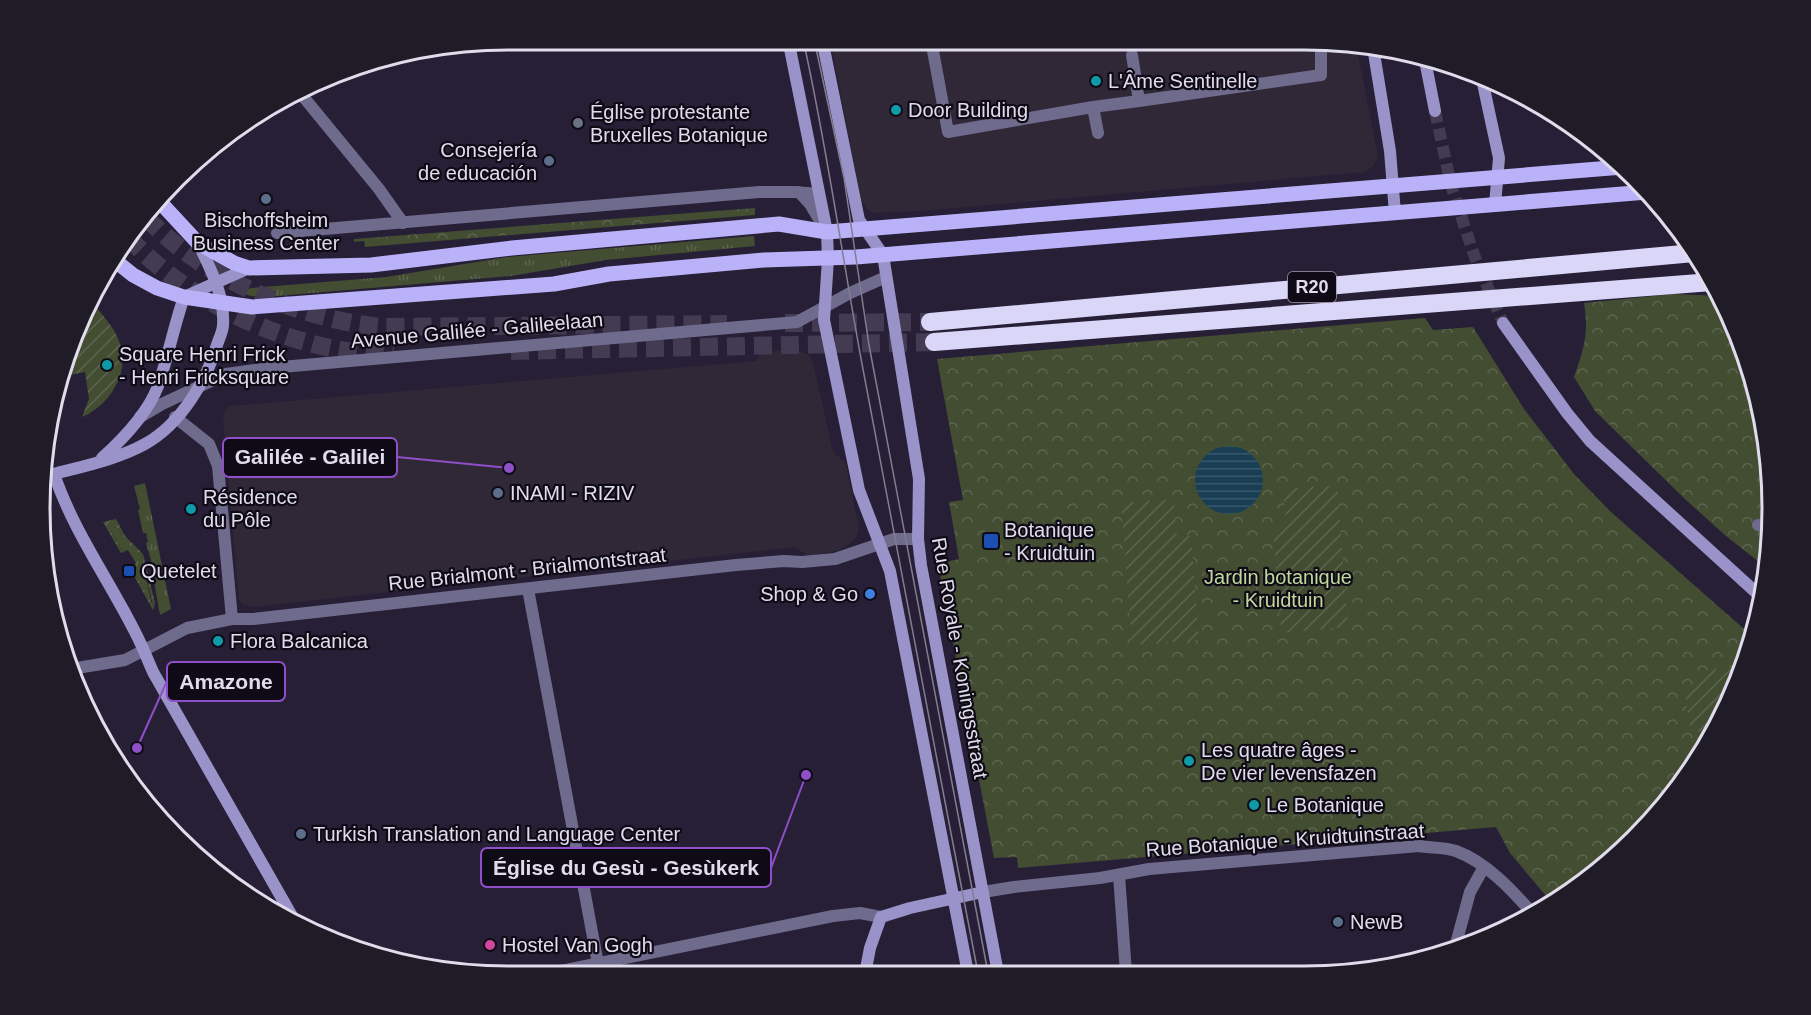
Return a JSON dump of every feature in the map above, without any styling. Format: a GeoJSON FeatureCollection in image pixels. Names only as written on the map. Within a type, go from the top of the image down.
{"type":"FeatureCollection","features":[{"type":"Feature","properties":{"kind":"highway","name":"R20"},"geometry":{"type":"LineString","coordinates":[[930,322],[1685,254]]}},
{"type":"Feature","properties":{"kind":"highway","name":"R20"},"geometry":{"type":"LineString","coordinates":[[934,342],[1702,283]]}},
{"type":"Feature","properties":{"kind":"highway","name":"R20"},"geometry":{"type":"LineString","coordinates":[[1674,286],[1704,287]]}},
{"type":"Feature","properties":{"kind":"main road"},"geometry":{"type":"LineString","coordinates":[[163,206],[198,243],[234,263],[249,268],[294,268],[371,265],[512,248],[779,224],[827,232],[1610,168]]}},
{"type":"Feature","properties":{"kind":"main road"},"geometry":{"type":"LineString","coordinates":[[120,264],[133,275],[157,288],[184,297],[252,307],[277,306],[543,285],[609,274],[773,260],[883,255],[1636,193]]}},
{"type":"Feature","properties":{"kind":"street"},"geometry":{"type":"LineString","coordinates":[[790,50],[827,232],[828,259],[824,320],[859,490],[890,570],[967,966]]}},
{"type":"Feature","properties":{"kind":"street","name":"Rue Royale - Koningsstraat"},"geometry":{"type":"LineString","coordinates":[[824,50],[859,220],[883,255],[919,479],[918,539],[997,966]]}},
{"type":"Feature","properties":{"kind":"street"},"geometry":{"type":"LineString","coordinates":[[933,50],[948,132],[1093,107],[1321,75],[1321,50]]}},
{"type":"Feature","properties":{"kind":"street"},"geometry":{"type":"LineString","coordinates":[[1132,55],[1139,101]]}},
{"type":"Feature","properties":{"kind":"street"},"geometry":{"type":"LineString","coordinates":[[1374,55],[1390,151],[1395,213]]}},
{"type":"Feature","properties":{"kind":"street"},"geometry":{"type":"LineString","coordinates":[[1426,66],[1435,111]]}},
{"type":"Feature","properties":{"kind":"street"},"geometry":{"type":"LineString","coordinates":[[1484,86],[1497,142],[1498,177],[1495,205]]}},
{"type":"Feature","properties":{"kind":"street"},"geometry":{"type":"LineString","coordinates":[[304,98],[404,223]]}},
{"type":"Feature","properties":{"kind":"street"},"geometry":{"type":"LineString","coordinates":[[1093,107],[1096,133]]}},
{"type":"Feature","properties":{"kind":"street"},"geometry":{"type":"LineString","coordinates":[[799,192],[810,204],[827,232]]}},
{"type":"Feature","properties":{"kind":"street"},"geometry":{"type":"LineString","coordinates":[[278,232],[747,193],[819,194]]}},
{"type":"Feature","properties":{"kind":"street"},"geometry":{"type":"LineString","coordinates":[[50,474],[99,461],[143,445],[162,432],[202,385],[214,358],[223,326],[222,304],[216,283],[198,243]]}},
{"type":"Feature","properties":{"kind":"street"},"geometry":{"type":"LineString","coordinates":[[99,461],[126,436],[157,388],[184,297],[249,268]]}},
{"type":"Feature","properties":{"kind":"street"},"geometry":{"type":"LineString","coordinates":[[825,306],[886,277]]}},
{"type":"Feature","properties":{"kind":"street","name":"Avenue Galilée - Galileelaan"},"geometry":{"type":"LineString","coordinates":[[139,418],[162,404],[226,374],[270,368],[797,321],[825,306]]}},
{"type":"Feature","properties":{"kind":"street"},"geometry":{"type":"LineString","coordinates":[[1503,323],[1567,413],[1590,441],[1754,591]]}},
{"type":"Feature","properties":{"kind":"street"},"geometry":{"type":"LineString","coordinates":[[176,417],[208,444],[218,466],[231,619]]}},
{"type":"Feature","properties":{"kind":"street"},"geometry":{"type":"LineString","coordinates":[[50,475],[80,534],[135,631],[158,682],[288,909]]}},
{"type":"Feature","properties":{"kind":"street","name":"Rue Brialmont - Brialmontstraat"},"geometry":{"type":"LineString","coordinates":[[79,668],[125,660],[187,627],[231,619],[253,619],[736,565],[835,559],[894,539],[918,539]]}},
{"type":"Feature","properties":{"kind":"street"},"geometry":{"type":"LineString","coordinates":[[528,589],[598,964]]}},
{"type":"Feature","properties":{"kind":"street","name":"Rue Botanique - Kruidtuinstraat"},"geometry":{"type":"LineString","coordinates":[[983,892],[1119,875],[1149,869],[1419,846],[1458,851],[1484,867],[1527,907]]}},
{"type":"Feature","properties":{"kind":"street"},"geometry":{"type":"LineString","coordinates":[[1457,939],[1470,892],[1484,867]]}},
{"type":"Feature","properties":{"kind":"street"},"geometry":{"type":"LineString","coordinates":[[1119,875],[1126,966]]}},
{"type":"Feature","properties":{"kind":"street"},"geometry":{"type":"LineString","coordinates":[[588,966],[833,916],[860,913],[881,917],[910,908],[983,892]]}},
{"type":"Feature","properties":{"kind":"street"},"geometry":{"type":"LineString","coordinates":[[867,966],[881,917]]}},
{"type":"Feature","properties":{"kind":"shaded area"},"geometry":{"type":"Polygon","coordinates":[[[832,50],[1333,50],[1358,52],[1378,156],[1373,166],[1364,172],[934,210],[875,213],[867,209],[861,200],[832,50]]]}},
{"type":"Feature","properties":{"kind":"shaded area"},"geometry":{"type":"Polygon","coordinates":[[[794,350],[808,354],[813,362],[833,452],[845,462],[859,527],[856,537],[840,550],[808,556],[795,547],[252,607],[242,604],[239,599],[223,421],[225,410],[230,406],[756,361],[761,352],[794,350]]]}},
{"type":"Feature","properties":{"kind":"green space"},"geometry":{"type":"Polygon","coordinates":[[[755,208],[755,215],[365,247],[364,241],[354,242],[354,239],[755,208]]]}},
{"type":"Feature","properties":{"kind":"green space"},"geometry":{"type":"Polygon","coordinates":[[[754,236],[755,246],[606,260],[511,276],[266,297],[236,292],[252,288],[386,277],[507,257],[754,236]]]}},
{"type":"Feature","properties":{"kind":"green space"},"geometry":{"type":"Polygon","coordinates":[[[1673,294],[1709,295],[1727,332],[1753,418],[1761,478],[1762,508],[1759,562],[1687,501],[1595,411],[1574,377],[1585,341],[1584,303],[1673,294]]]}},
{"type":"Feature","properties":{"kind":"green space"},"geometry":{"type":"Polygon","coordinates":[[[96,307],[117,336],[122,353],[122,364],[120,376],[109,396],[92,412],[82,417],[89,399],[85,372],[69,375],[96,307]]]}},
{"type":"Feature","properties":{"kind":"green space","name":"Jardin botanique - Kruidtuin"},"geometry":{"type":"Polygon","coordinates":[[[1425,318],[1433,330],[1473,327],[1524,409],[1574,474],[1611,512],[1745,630],[1727,683],[1684,762],[1648,809],[1605,852],[1546,896],[1510,853],[1496,827],[1018,868],[1017,857],[994,858],[938,564],[959,559],[949,502],[963,500],[937,359],[1425,318]]]}},
{"type":"Feature","properties":{"kind":"green space"},"geometry":{"type":"Polygon","coordinates":[[[145,483],[171,609],[160,615],[153,575],[155,574],[146,543],[148,542],[146,533],[143,533],[134,486],[145,483]]]}},
{"type":"Feature","properties":{"kind":"green space"},"geometry":{"type":"Polygon","coordinates":[[[1337,485],[1348,627],[1281,633],[1273,528],[1286,526],[1283,489],[1337,485]]]}},
{"type":"Feature","properties":{"kind":"green space"},"geometry":{"type":"Polygon","coordinates":[[[1174,499],[1177,537],[1191,536],[1199,640],[1132,645],[1121,503],[1174,499]]]}},
{"type":"Feature","properties":{"kind":"green space"},"geometry":{"type":"Polygon","coordinates":[[[116,519],[125,536],[143,554],[155,603],[153,610],[129,567],[131,566],[153,605],[141,555],[114,527],[111,531],[123,552],[121,553],[103,522],[116,519]]]}},
{"type":"Feature","properties":{"kind":"green space"},"geometry":{"type":"Polygon","coordinates":[[[112,527],[117,528],[141,555],[152,605],[131,566],[136,563],[128,550],[123,552],[111,531],[112,527]]]}},
{"type":"Feature","properties":{"kind":"green space"},"geometry":{"type":"Polygon","coordinates":[[[1733,666],[1701,734],[1689,724],[1685,694],[1703,671],[1733,666]]]}},
{"type":"Feature","properties":{"kind":"water"},"geometry":{"type":"Polygon","coordinates":[[[1229,446],[1242,449],[1253,456],[1260,467],[1263,480],[1260,493],[1253,504],[1242,511],[1229,514],[1216,511],[1205,504],[1198,493],[1195,480],[1198,467],[1205,456],[1216,449],[1229,446]]]}},
{"type":"Feature","properties":{"kind":"tunnel"},"geometry":{"type":"LineString","coordinates":[[1435,111],[1451,185],[1474,255],[1503,323]]}},
{"type":"Feature","properties":{"kind":"tunnel"},"geometry":{"type":"LineString","coordinates":[[150,221],[195,259],[254,292],[286,305],[351,323],[382,327],[727,324]]}},
{"type":"Feature","properties":{"kind":"tunnel"},"geometry":{"type":"LineString","coordinates":[[134,243],[153,262],[183,284],[249,322],[285,336],[322,346],[358,352],[394,354]]}},
{"type":"Feature","properties":{"kind":"tunnel"},"geometry":{"type":"LineString","coordinates":[[785,323],[930,322]]}},
{"type":"Feature","properties":{"kind":"tunnel"},"geometry":{"type":"LineString","coordinates":[[511,351],[934,342]]}},
{"type":"Feature","properties":{"kind":"tram line"},"geometry":{"type":"LineString","coordinates":[[805,50],[820,120],[890,516],[977,966]]}},
{"type":"Feature","properties":{"kind":"tram line"},"geometry":{"type":"LineString","coordinates":[[816,50],[844,178],[869,345],[987,966]]}},
{"type":"Feature","properties":{"kind":"place","name":"L'Âme Sentinelle"},"geometry":{"type":"Point","coordinates":[1096,81]}},
{"type":"Feature","properties":{"kind":"place","name":"Door Building"},"geometry":{"type":"Point","coordinates":[896,110]}},
{"type":"Feature","properties":{"kind":"place","name":"Église protestante Bruxelles Botanique"},"geometry":{"type":"Point","coordinates":[578,123]}},
{"type":"Feature","properties":{"kind":"place","name":"Consejería de educación"},"geometry":{"type":"Point","coordinates":[549,161]}},
{"type":"Feature","properties":{"kind":"place","name":"Bischoffsheim Business Center"},"geometry":{"type":"Point","coordinates":[266,199]}},
{"type":"Feature","properties":{"kind":"place","name":"Square Henri Frick - Henri Fricksquare"},"geometry":{"type":"Point","coordinates":[107,365]}},
{"type":"Feature","properties":{"kind":"place","name":"Galilée - Galilei"},"geometry":{"type":"Point","coordinates":[509,468]}},
{"type":"Feature","properties":{"kind":"place","name":"INAMI - RIZIV"},"geometry":{"type":"Point","coordinates":[498,493]}},
{"type":"Feature","properties":{"kind":"place","name":"Résidence du Pôle"},"geometry":{"type":"Point","coordinates":[191,509]}},
{"type":"Feature","properties":{"kind":"place","name":"Botanique - Kruidtuin"},"geometry":{"type":"Point","coordinates":[991,541]}},
{"type":"Feature","properties":{"kind":"place","name":"Quetelet"},"geometry":{"type":"Point","coordinates":[129,571]}},
{"type":"Feature","properties":{"kind":"place","name":"Shop & Go"},"geometry":{"type":"Point","coordinates":[870,594]}},
{"type":"Feature","properties":{"kind":"place","name":"Flora Balcanica"},"geometry":{"type":"Point","coordinates":[218,641]}},
{"type":"Feature","properties":{"kind":"place","name":"Amazone"},"geometry":{"type":"Point","coordinates":[137,748]}},
{"type":"Feature","properties":{"kind":"place","name":"Les quatre âges - De vier levensfazen"},"geometry":{"type":"Point","coordinates":[1189,761]}},
{"type":"Feature","properties":{"kind":"place","name":"Église du Gesù - Gesùkerk"},"geometry":{"type":"Point","coordinates":[806,775]}},
{"type":"Feature","properties":{"kind":"place","name":"Le Botanique"},"geometry":{"type":"Point","coordinates":[1254,805]}},
{"type":"Feature","properties":{"kind":"place","name":"Turkish Translation and Language Center"},"geometry":{"type":"Point","coordinates":[301,834]}},
{"type":"Feature","properties":{"kind":"place","name":"NewB"},"geometry":{"type":"Point","coordinates":[1338,922]}},
{"type":"Feature","properties":{"kind":"place","name":"Hostel Van Gogh"},"geometry":{"type":"Point","coordinates":[490,945]}}]}
